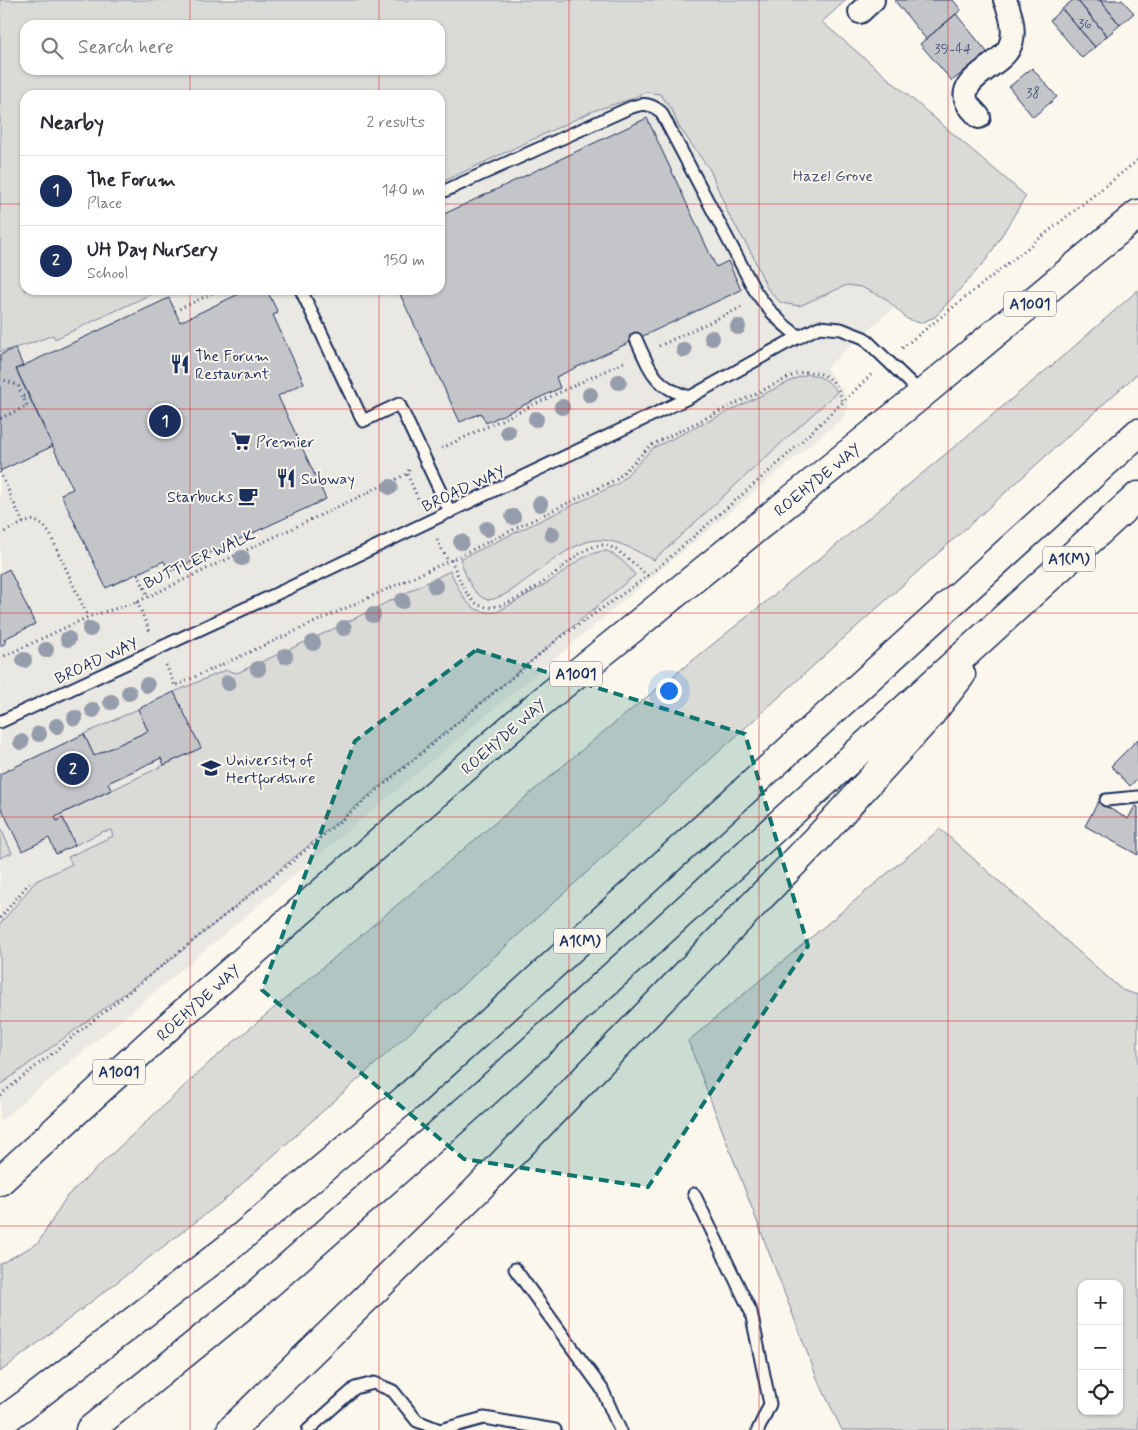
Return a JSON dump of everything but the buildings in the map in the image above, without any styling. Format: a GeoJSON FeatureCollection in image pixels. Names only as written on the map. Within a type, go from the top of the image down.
{"type":"FeatureCollection","features":[{"type":"Feature","properties":{"kind":"main road","name":"ROEHYDE WAY"},"geometry":{"type":"LineString","coordinates":[[0,1181],[180,1016],[534,708],[922,394],[1138,214]]}},
{"type":"Feature","properties":{"kind":"main road","name":"A1(M)"},"geometry":{"type":"LineString","coordinates":[[0,1423],[227,1249],[408,1097],[1138,433]]}},
{"type":"Feature","properties":{"kind":"main road","name":"A1(M)"},"geometry":{"type":"LineString","coordinates":[[90,1430],[254,1296],[476,1100],[1138,496]]}},
{"type":"Feature","properties":{"kind":"main road"},"geometry":{"type":"LineString","coordinates":[[231,1430],[475,1192],[818,838],[930,715],[1000,621]]}},
{"type":"Feature","properties":{"kind":"street"},"geometry":{"type":"LineString","coordinates":[[979,117],[967,102],[965,91],[971,81],[1000,59],[1010,48],[1013,29],[1010,11],[1005,0]]}},
{"type":"Feature","properties":{"kind":"lane"},"geometry":{"type":"LineString","coordinates":[[445,191],[639,104],[655,106],[661,112],[760,298],[784,326],[800,337]]}},
{"type":"Feature","properties":{"kind":"lane"},"geometry":{"type":"LineString","coordinates":[[303,295],[363,421],[399,404],[450,512]]}},
{"type":"Feature","properties":{"kind":"lane","name":"BROAD WAY"},"geometry":{"type":"LineString","coordinates":[[0,722],[429,522],[690,397],[819,327],[840,329],[864,338],[922,394]]}},
{"type":"Feature","properties":{"kind":"lane"},"geometry":{"type":"LineString","coordinates":[[636,339],[657,380],[676,393],[690,397]]}},
{"type":"Feature","properties":{"kind":"lane"},"geometry":{"type":"LineString","coordinates":[[1106,800],[1138,797]]}},
{"type":"Feature","properties":{"kind":"lane"},"geometry":{"type":"LineString","coordinates":[[694,1194],[751,1312],[770,1404],[758,1430]]}},
{"type":"Feature","properties":{"kind":"lane"},"geometry":{"type":"LineString","coordinates":[[515,1269],[602,1389],[620,1430]]}},
{"type":"Feature","properties":{"kind":"lane"},"geometry":{"type":"LineString","coordinates":[[308,1430],[355,1388],[374,1383],[393,1391],[417,1420],[440,1430],[484,1418],[555,1430]]}},
{"type":"Feature","properties":{"kind":"path"},"geometry":{"type":"LineString","coordinates":[[0,1095],[289,864],[557,640],[648,576],[782,460],[886,360],[1138,160]]}},
{"type":"Feature","properties":{"kind":"path"},"geometry":{"type":"LineString","coordinates":[[175,311],[209,295]]}},
{"type":"Feature","properties":{"kind":"path"},"geometry":{"type":"LineString","coordinates":[[424,456],[760,298]]}},
{"type":"Feature","properties":{"kind":"path"},"geometry":{"type":"LineString","coordinates":[[136,602],[175,686],[449,561],[617,479],[651,445],[798,373],[822,373],[840,391],[842,402]]}},
{"type":"Feature","properties":{"kind":"path"},"geometry":{"type":"LineString","coordinates":[[0,379],[18,386],[28,406],[1,418],[0,416]]}},
{"type":"Feature","properties":{"kind":"path"},"geometry":{"type":"LineString","coordinates":[[23,397],[28,394]]}},
{"type":"Feature","properties":{"kind":"path"},"geometry":{"type":"LineString","coordinates":[[0,472],[24,523]]}},
{"type":"Feature","properties":{"kind":"path","name":"BUTTLER WALK"},"geometry":{"type":"LineString","coordinates":[[0,658],[88,617],[136,602],[407,474],[429,522]]}},
{"type":"Feature","properties":{"kind":"path"},"geometry":{"type":"LineString","coordinates":[[0,534],[34,520],[44,526],[50,534],[88,617]]}},
{"type":"Feature","properties":{"kind":"path"},"geometry":{"type":"LineString","coordinates":[[429,522],[469,596],[479,605],[491,608],[531,590],[576,556],[590,549],[605,545],[617,549],[628,561],[648,576]]}},
{"type":"Feature","properties":{"kind":"path"},"geometry":{"type":"LineString","coordinates":[[138,574],[148,596]]}},
{"type":"Feature","properties":{"kind":"path"},"geometry":{"type":"LineString","coordinates":[[0,918],[30,882]]}},
{"type":"Feature","properties":{"kind":"highlighted area"},"geometry":{"type":"Polygon","coordinates":[[[476,650],[745,734],[808,946],[648,1187],[464,1159],[262,990],[355,741],[476,650]]]}},
{"type":"Feature","properties":{"kind":"shaded area","name":"University of Hertfordshire"},"geometry":{"type":"Polygon","coordinates":[[[0,0],[846,0],[822,22],[1026,196],[826,368],[844,392],[848,408],[845,416],[0,1121],[0,0]]]}},
{"type":"Feature","properties":{"kind":"green space","name":"Hazel Grove"},"geometry":{"type":"Polygon","coordinates":[[[0,0],[846,0],[822,22],[1026,196],[987,259],[935,317],[920,323],[907,319],[885,298],[861,287],[847,285],[799,306],[781,303],[767,288],[752,254],[729,215],[710,170],[679,127],[672,110],[660,94],[645,92],[631,99],[593,111],[445,181],[445,90],[20,90],[20,295],[149,295],[55,339],[53,335],[0,352],[0,0]]]}},
{"type":"Feature","properties":{"kind":"green space"},"geometry":{"type":"Polygon","coordinates":[[[1138,290],[1138,373],[224,1200],[0,1372],[0,1264],[38,1243],[67,1196],[211,1061],[602,733],[834,547],[1069,351],[1138,290]]]}},
{"type":"Feature","properties":{"kind":"green space"},"geometry":{"type":"Polygon","coordinates":[[[808,374],[825,380],[837,392],[654,560],[614,542],[591,541],[581,544],[561,555],[513,590],[499,597],[488,600],[477,594],[473,589],[460,559],[619,483],[653,448],[808,374]]]}},
{"type":"Feature","properties":{"kind":"green space"},"geometry":{"type":"Polygon","coordinates":[[[607,551],[629,567],[635,575],[173,958],[0,1085],[0,924],[36,881],[72,864],[68,857],[113,836],[111,830],[102,832],[75,845],[63,818],[57,821],[55,817],[200,748],[174,692],[226,670],[237,673],[327,632],[450,571],[462,595],[472,606],[487,612],[497,612],[549,582],[583,558],[598,552],[607,551]]]}},
{"type":"Feature","properties":{"kind":"green space"},"geometry":{"type":"Polygon","coordinates":[[[138,709],[148,731],[94,756],[84,734],[138,709]]]}},
{"type":"Feature","properties":{"kind":"green space"},"geometry":{"type":"Polygon","coordinates":[[[0,827],[12,853],[0,858],[0,827]]]}},
{"type":"Feature","properties":{"kind":"green space"},"geometry":{"type":"Polygon","coordinates":[[[940,829],[1122,990],[1138,995],[1138,1430],[842,1430],[817,1378],[688,1041],[940,829]]]}},
{"type":"Feature","properties":{"kind":"place","name":"The Forum Restaurant"},"geometry":{"type":"Point","coordinates":[180,364]}},
{"type":"Feature","properties":{"kind":"place","name":"The Forum"},"geometry":{"type":"Point","coordinates":[165,421]}},
{"type":"Feature","properties":{"kind":"place","name":"Premier"},"geometry":{"type":"Point","coordinates":[241,441]}},
{"type":"Feature","properties":{"kind":"place","name":"Subway"},"geometry":{"type":"Point","coordinates":[286,478]}},
{"type":"Feature","properties":{"kind":"place","name":"Starbucks"},"geometry":{"type":"Point","coordinates":[248,496]}},
{"type":"Feature","properties":{"kind":"place","name":"University of Hertfordshire"},"geometry":{"type":"Point","coordinates":[211,768]}},
{"type":"Feature","properties":{"kind":"place","name":"UH Day Nursery"},"geometry":{"type":"Point","coordinates":[73,769]}}]}
